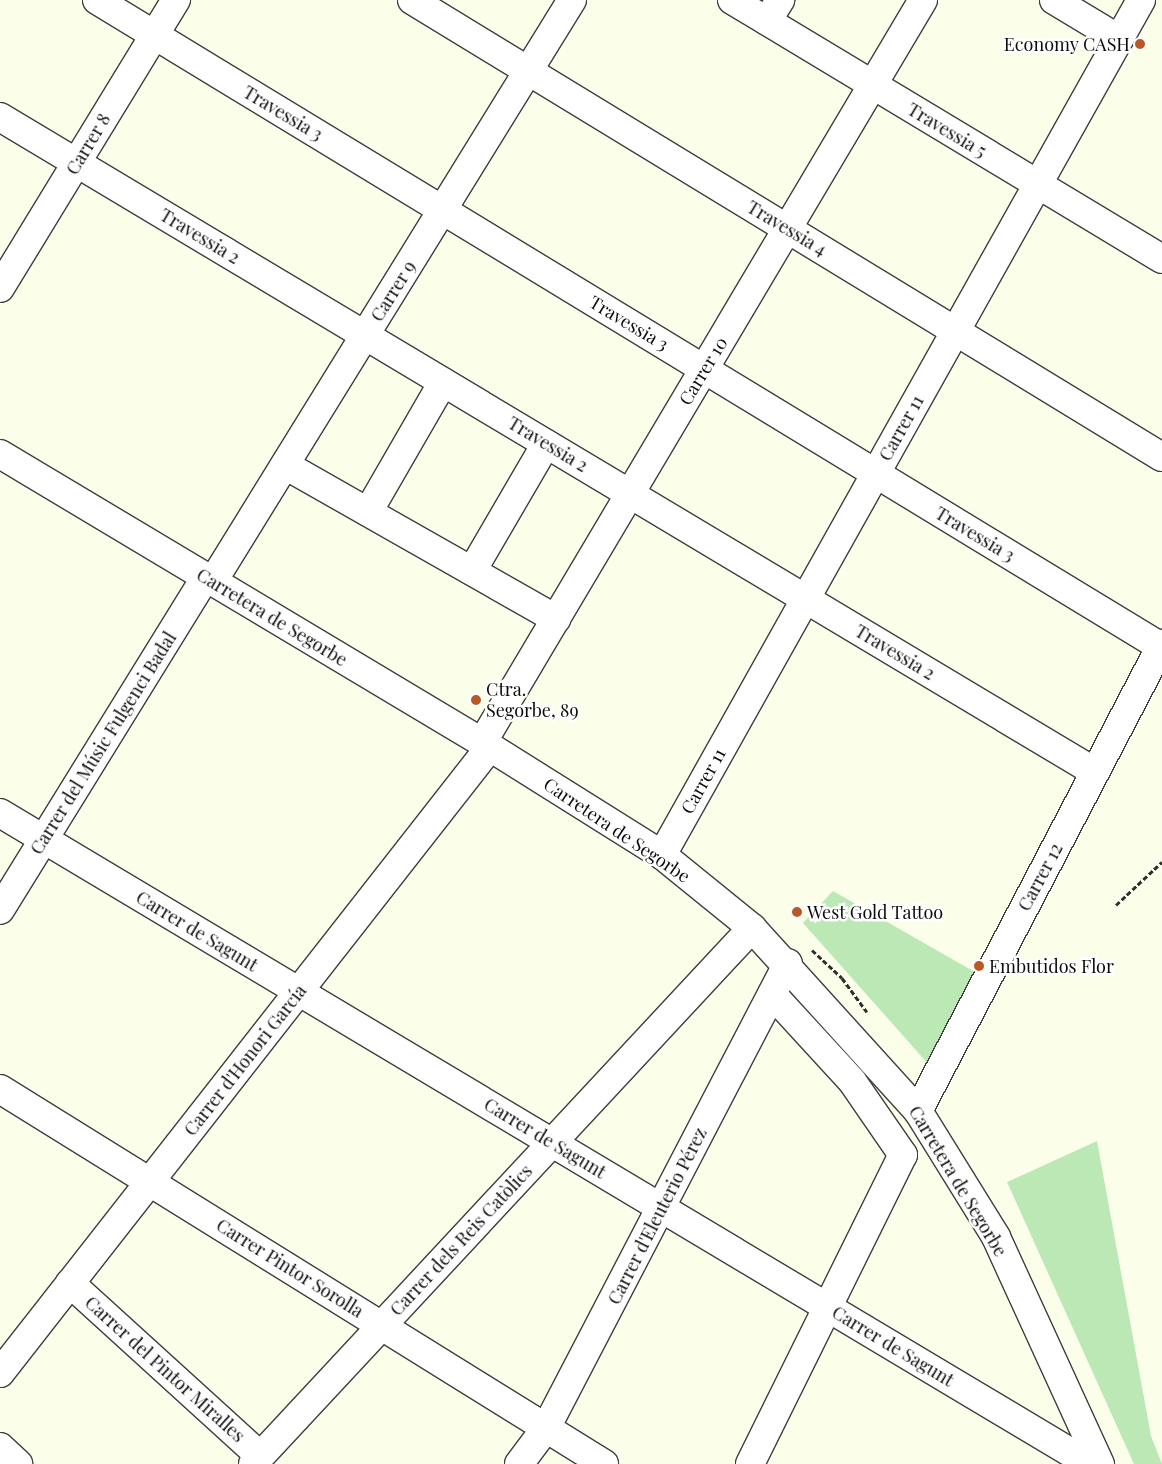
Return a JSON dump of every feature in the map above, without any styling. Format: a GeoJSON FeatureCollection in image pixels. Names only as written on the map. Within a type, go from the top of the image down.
{"type":"FeatureCollection","features":[{"type":"Feature","properties":{"kind":"street","name":"Travessia 3"},"geometry":{"type":"LineString","coordinates":[[97,0],[1161,646]]}},
{"type":"Feature","properties":{"kind":"street","name":"Carrer 8"},"geometry":{"type":"LineString","coordinates":[[0,288],[176,0]]}},
{"type":"Feature","properties":{"kind":"street","name":"Travessia 4"},"geometry":{"type":"LineString","coordinates":[[412,0],[1162,457]]}},
{"type":"Feature","properties":{"kind":"street","name":"Carrer 9"},"geometry":{"type":"LineString","coordinates":[[210,579],[286,465],[572,0]]}},
{"type":"Feature","properties":{"kind":"street","name":"Travessia 5"},"geometry":{"type":"LineString","coordinates":[[732,0],[774,11],[873,85],[1162,259]]}},
{"type":"Feature","properties":{"kind":"street","name":"Carrer 10"},"geometry":{"type":"LineString","coordinates":[[486,745],[556,619],[923,0]]}},
{"type":"Feature","properties":{"kind":"street"},"geometry":{"type":"LineString","coordinates":[[1054,0],[1119,39]]}},
{"type":"Feature","properties":{"kind":"street","name":"Carrer 11"},"geometry":{"type":"LineString","coordinates":[[662,856],[1141,0]]}},
{"type":"Feature","properties":{"kind":"street","name":"Travessia 2"},"geometry":{"type":"LineString","coordinates":[[0,117],[1095,772]]}},
{"type":"Feature","properties":{"kind":"street"},"geometry":{"type":"LineString","coordinates":[[368,512],[443,382]]}},
{"type":"Feature","properties":{"kind":"street"},"geometry":{"type":"LineString","coordinates":[[472,571],[546,444]]}},
{"type":"Feature","properties":{"kind":"street","name":"Carretera de Segorbe"},"geometry":{"type":"LineString","coordinates":[[0,454],[486,745],[662,856],[752,928],[788,963],[918,1111],[996,1237],[1100,1464]]}},
{"type":"Feature","properties":{"kind":"street"},"geometry":{"type":"LineString","coordinates":[[286,465],[556,619]]}},
{"type":"Feature","properties":{"kind":"street","name":"Carrer del Músic Fulgenci Badal"},"geometry":{"type":"LineString","coordinates":[[0,910],[210,579]]}},
{"type":"Feature","properties":{"kind":"street","name":"Carrer 12"},"geometry":{"type":"LineString","coordinates":[[918,1111],[1161,646]]}},
{"type":"Feature","properties":{"kind":"street","name":"Carrer d'Honori García"},"geometry":{"type":"LineString","coordinates":[[0,1373],[299,991],[486,745]]}},
{"type":"Feature","properties":{"kind":"street","name":"Carrer de Sagunt"},"geometry":{"type":"LineString","coordinates":[[0,813],[1090,1464]]}},
{"type":"Feature","properties":{"kind":"street","name":"Carrer dels Reis Catòlics"},"geometry":{"type":"LineString","coordinates":[[257,1460],[752,928]]}},
{"type":"Feature","properties":{"kind":"street","name":"Carrer d'Eleuterio Pérez"},"geometry":{"type":"LineString","coordinates":[[519,1464],[546,1428],[788,963]]}},
{"type":"Feature","properties":{"kind":"street","name":"Carretera de Segorbe"},"geometry":{"type":"LineString","coordinates":[[772,994],[852,1081],[903,1155],[828,1307]]}},
{"type":"Feature","properties":{"kind":"street","name":"Carrer Pintor Sorolla"},"geometry":{"type":"LineString","coordinates":[[0,1089],[604,1464]]}},
{"type":"Feature","properties":{"kind":"street","name":"Carrer del Pintor Miralles"},"geometry":{"type":"LineString","coordinates":[[70,1283],[257,1460]]}},
{"type":"Feature","properties":{"kind":"street"},"geometry":{"type":"LineString","coordinates":[[750,1464],[828,1307]]}},
{"type":"Feature","properties":{"kind":"street"},"geometry":{"type":"LineString","coordinates":[[0,1447],[18,1464]]}},
{"type":"Feature","properties":{"kind":"path"},"geometry":{"type":"LineString","coordinates":[[1116,905],[1162,862]]}},
{"type":"Feature","properties":{"kind":"green space"},"geometry":{"type":"Polygon","coordinates":[[[833,891],[980,975],[930,1066],[803,923],[833,891]]]}},
{"type":"Feature","properties":{"kind":"green space"},"geometry":{"type":"Polygon","coordinates":[[[1097,1141],[1151,1436],[1162,1464],[1134,1464],[1007,1182],[1097,1141]]]}},
{"type":"Feature","properties":{"kind":"place","name":"Economy CASH"},"geometry":{"type":"Point","coordinates":[1140,44]}},
{"type":"Feature","properties":{"kind":"place","name":"Ctra. Segorbe, 89"},"geometry":{"type":"Point","coordinates":[476,700]}},
{"type":"Feature","properties":{"kind":"place","name":"West Gold Tattoo"},"geometry":{"type":"Point","coordinates":[797,912]}},
{"type":"Feature","properties":{"kind":"place","name":"Embutidos Flor"},"geometry":{"type":"Point","coordinates":[979,966]}}]}
